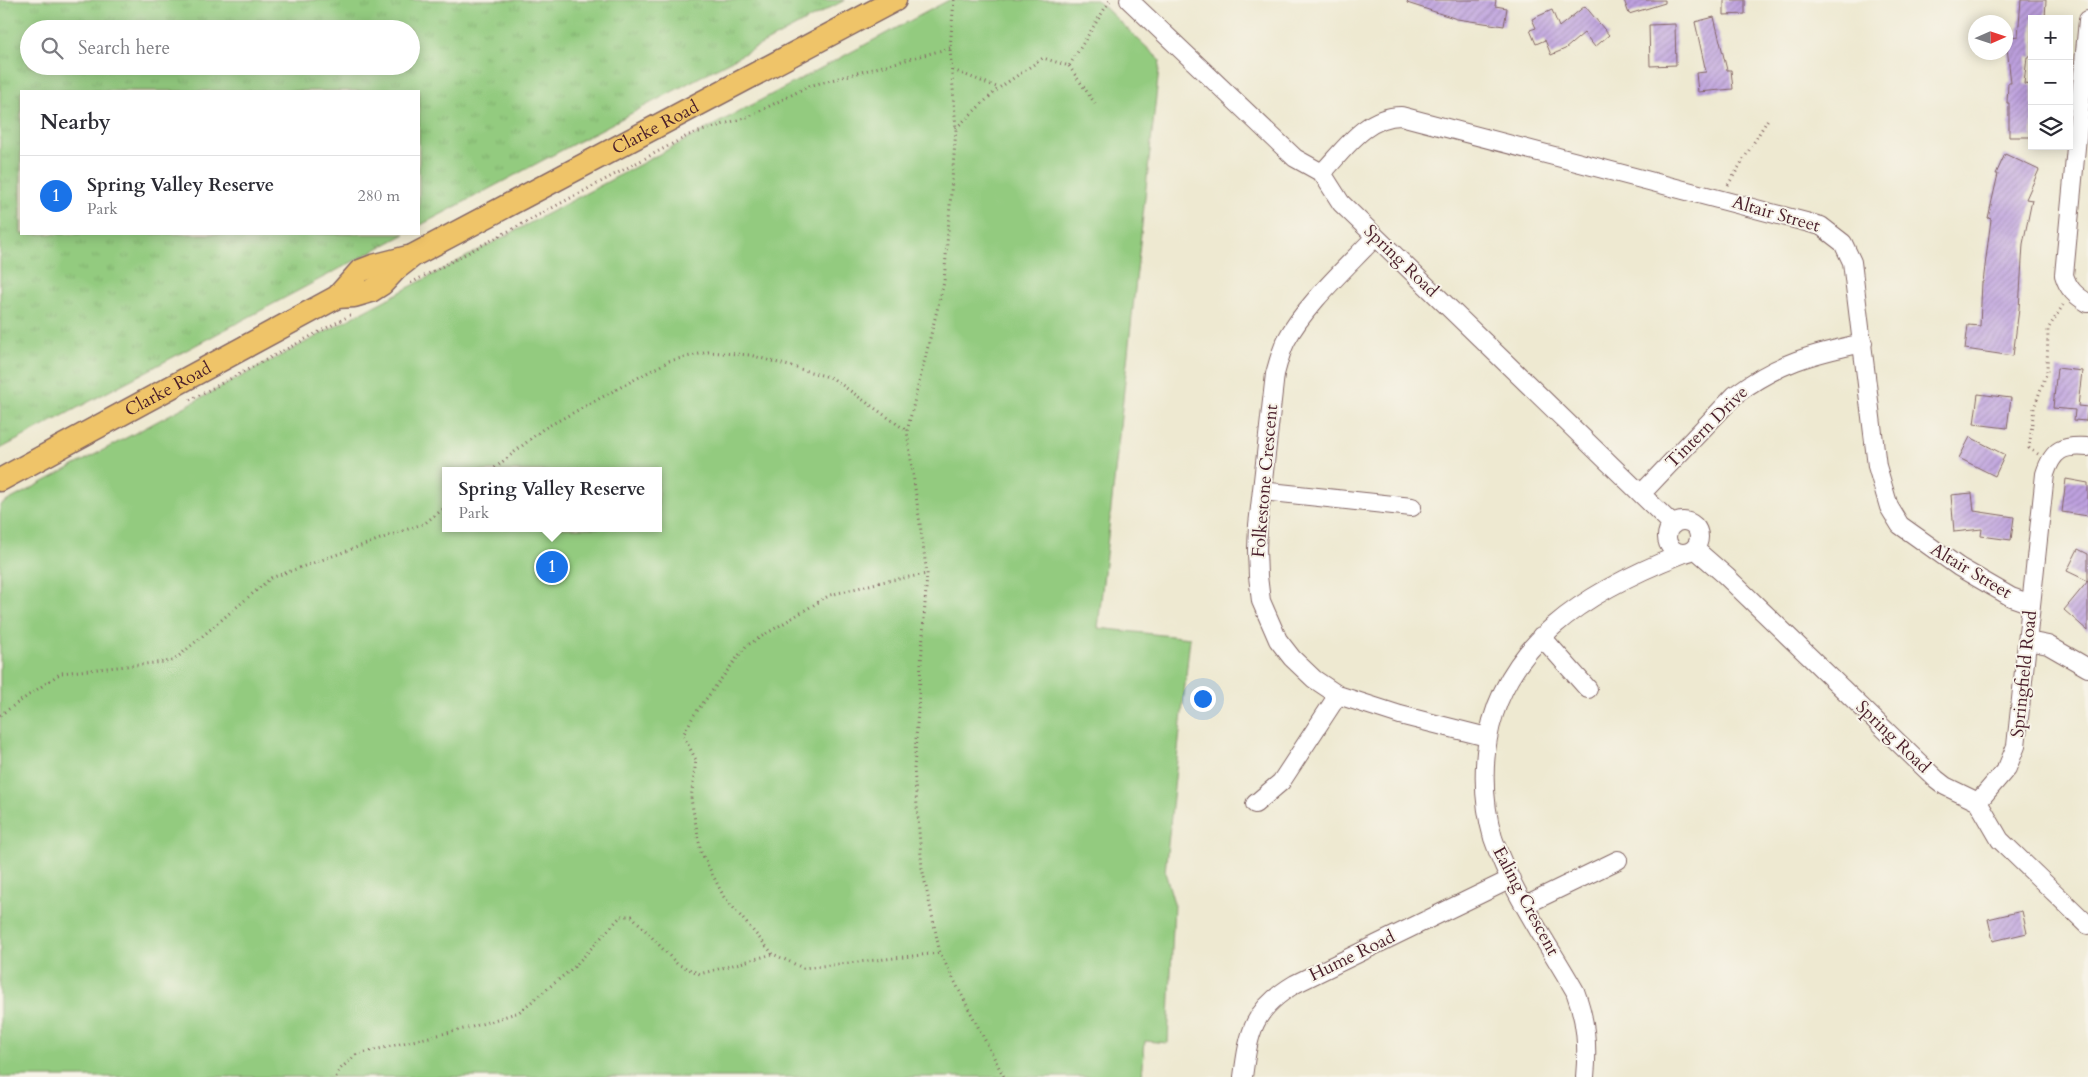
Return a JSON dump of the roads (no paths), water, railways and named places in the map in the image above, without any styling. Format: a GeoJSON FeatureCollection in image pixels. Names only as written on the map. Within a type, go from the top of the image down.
{"type":"FeatureCollection","features":[{"type":"Feature","properties":{"kind":"main road","name":"Clarke Road"},"geometry":{"type":"LineString","coordinates":[[0,480],[337,297],[354,296],[372,291],[414,255],[896,0]]}},
{"type":"Feature","properties":{"kind":"street","name":"Spring Road"},"geometry":{"type":"LineString","coordinates":[[1130,0],[1295,158],[1322,173],[1340,203],[1642,494],[1670,532]]}},
{"type":"Feature","properties":{"kind":"street"},"geometry":{"type":"LineString","coordinates":[[2088,20],[2064,275],[2066,284],[2071,291],[2088,303]]}},
{"type":"Feature","properties":{"kind":"street","name":"Altair Street"},"geometry":{"type":"LineString","coordinates":[[1322,173],[1368,125],[1384,118],[1401,116],[1821,226],[1837,237],[1848,251],[1852,262],[1877,466],[1884,494],[1894,517],[1907,530],[1959,567],[2010,597],[2031,604]]}},
{"type":"Feature","properties":{"kind":"street","name":"Folkestone Crescent"},"geometry":{"type":"LineString","coordinates":[[1375,237],[1303,314],[1286,341],[1275,374],[1258,524],[1258,576],[1261,600],[1278,640],[1297,663],[1314,679],[1338,695],[1400,715],[1487,737]]}},
{"type":"Feature","properties":{"kind":"street","name":"Tintern Drive"},"geometry":{"type":"LineString","coordinates":[[1642,494],[1734,394],[1748,384],[1770,371],[1794,361],[1863,343]]}},
{"type":"Feature","properties":{"kind":"street","name":"Springfield Road"},"geometry":{"type":"LineString","coordinates":[[1978,802],[2007,768],[2016,746],[2047,468],[2061,449],[2071,445],[2088,447]]}},
{"type":"Feature","properties":{"kind":"street"},"geometry":{"type":"LineString","coordinates":[[1262,491],[1412,507]]}},
{"type":"Feature","properties":{"kind":"street"},"geometry":{"type":"LineString","coordinates":[[1683,521],[1693,524],[1697,528],[1700,539],[1688,551],[1674,550],[1670,532],[1683,521]]}},
{"type":"Feature","properties":{"kind":"street","name":"Ealing Crescent"},"geometry":{"type":"LineString","coordinates":[[1634,573],[1670,532]]}},
{"type":"Feature","properties":{"kind":"street","name":"Spring Road"},"geometry":{"type":"LineString","coordinates":[[1688,551],[1726,576],[1936,779],[1945,786],[1978,802]]}},
{"type":"Feature","properties":{"kind":"street","name":"Ealing Crescent"},"geometry":{"type":"LineString","coordinates":[[1585,1077],[1587,1042],[1586,1026],[1581,1006],[1575,991],[1511,879],[1493,835],[1486,805],[1484,777],[1487,737],[1505,686],[1526,654],[1542,636],[1561,619],[1634,573],[1688,551]]}},
{"type":"Feature","properties":{"kind":"street"},"geometry":{"type":"LineString","coordinates":[[1542,636],[1588,689]]}},
{"type":"Feature","properties":{"kind":"street"},"geometry":{"type":"LineString","coordinates":[[2028,641],[2048,645],[2088,668]]}},
{"type":"Feature","properties":{"kind":"street"},"geometry":{"type":"LineString","coordinates":[[1255,804],[1281,782],[1338,695]]}},
{"type":"Feature","properties":{"kind":"street"},"geometry":{"type":"LineString","coordinates":[[1978,802],[2000,840],[2088,925]]}},
{"type":"Feature","properties":{"kind":"street"},"geometry":{"type":"LineString","coordinates":[[1525,905],[1618,860]]}},
{"type":"Feature","properties":{"kind":"street","name":"Hume Road"},"geometry":{"type":"LineString","coordinates":[[1243,1077],[1249,1035],[1258,1016],[1272,999],[1295,984],[1511,879]]}},
{"type":"Feature","properties":{"kind":"place","name":"Spring Valley Reserve"},"geometry":{"type":"Point","coordinates":[552,567]}}]}
